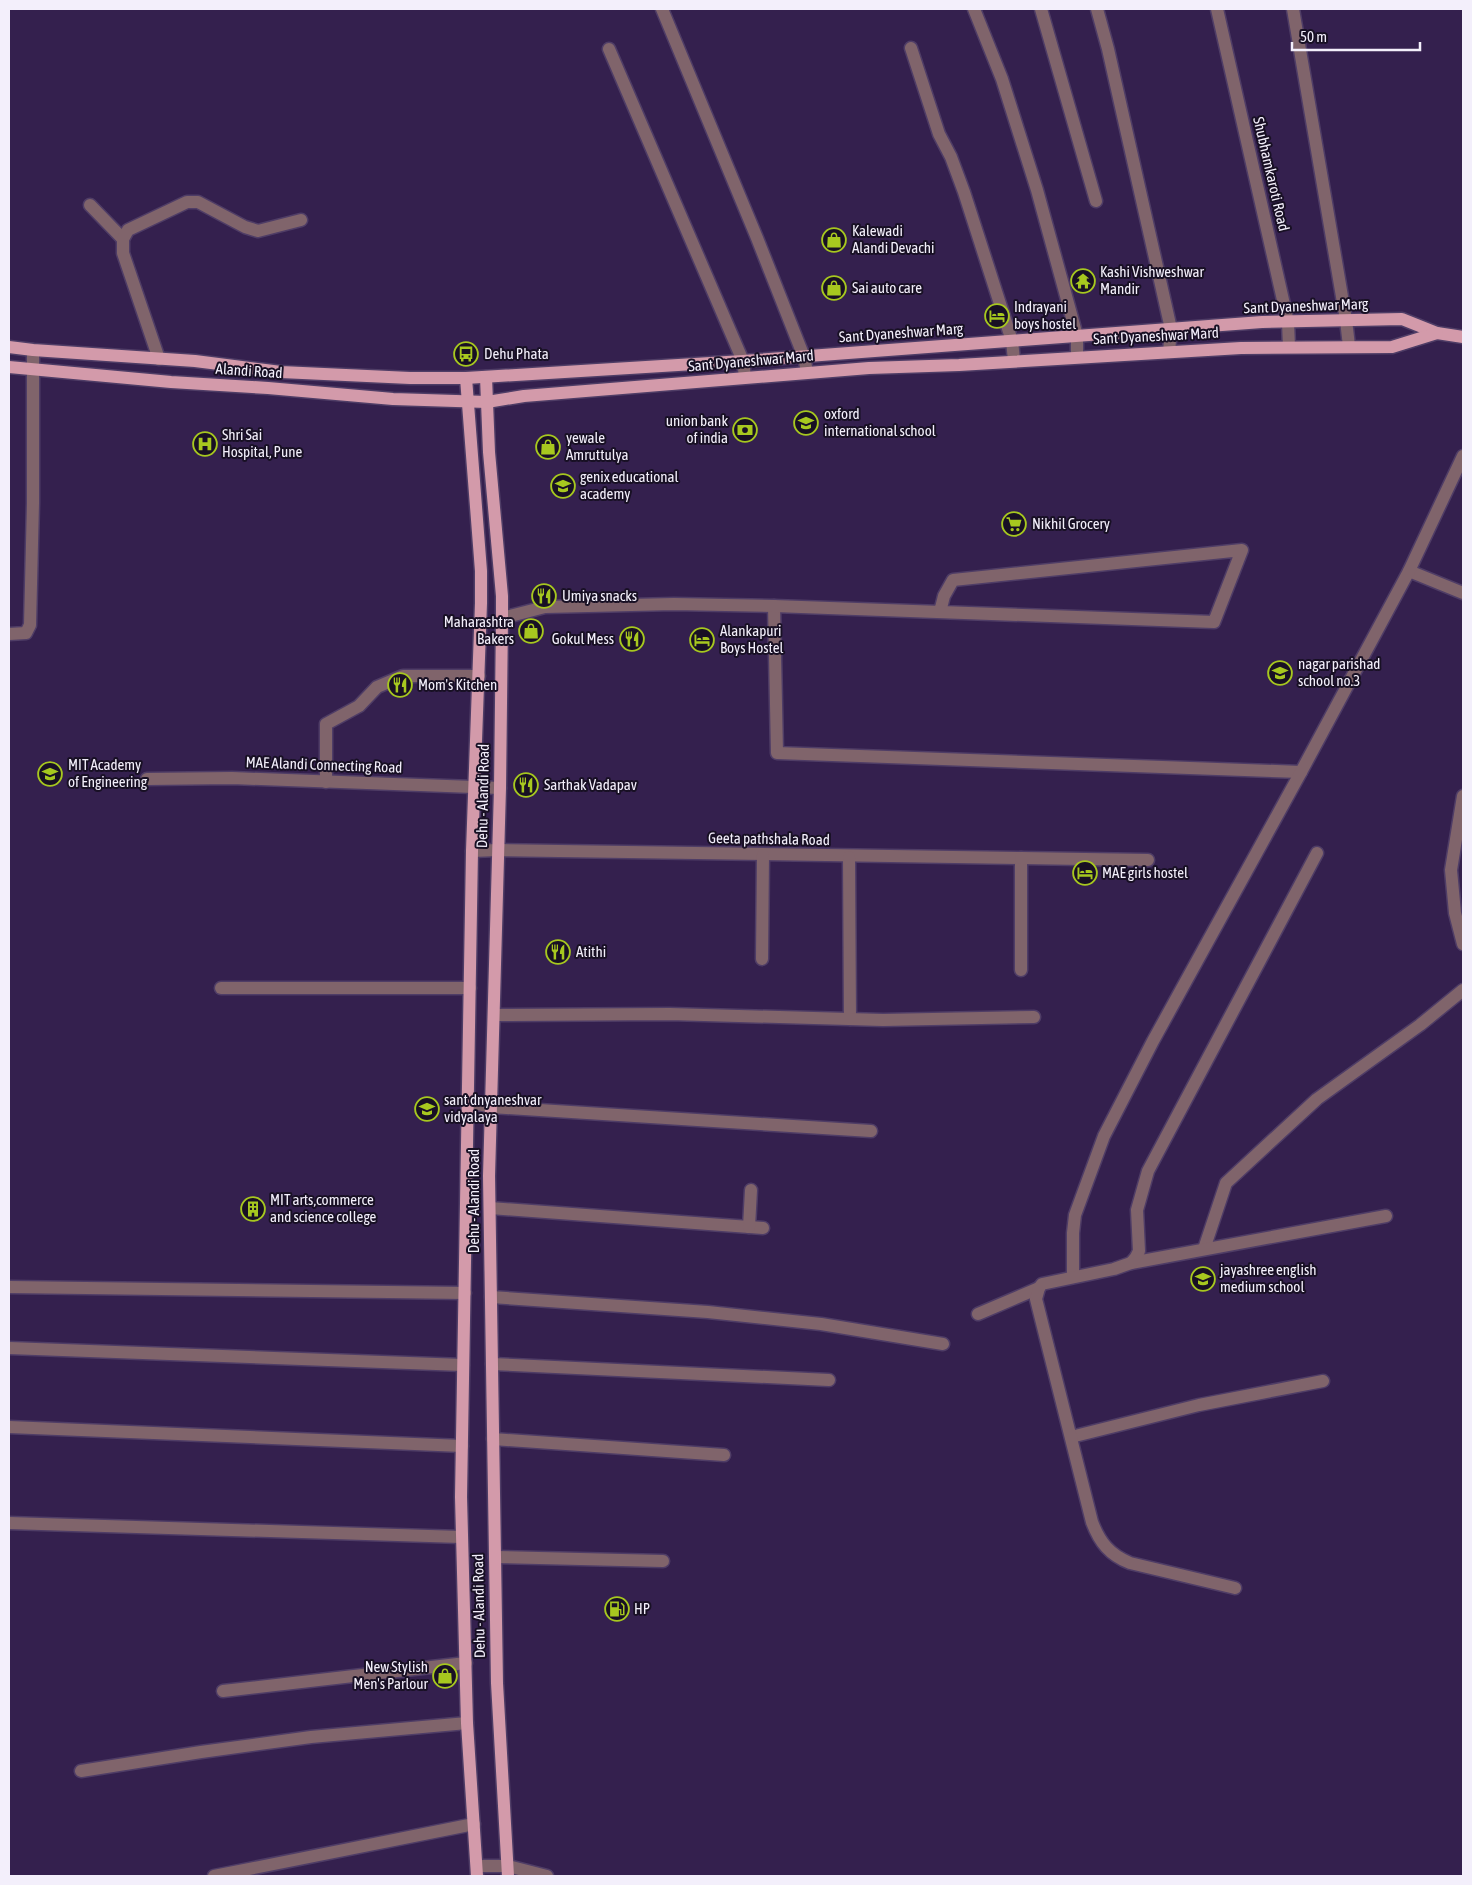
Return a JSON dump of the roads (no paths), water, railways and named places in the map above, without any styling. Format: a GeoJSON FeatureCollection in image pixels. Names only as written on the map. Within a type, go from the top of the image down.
{"type":"FeatureCollection","features":[{"type":"Feature","properties":{"kind":"main road","name":"Sant Dyaneshwar Marg"},"geometry":{"type":"LineString","coordinates":[[9,347],[195,361],[280,372],[410,378],[466,378],[743,361],[1262,322],[1402,319],[1437,333]]}},
{"type":"Feature","properties":{"kind":"main road"},"geometry":{"type":"LineString","coordinates":[[1437,333],[1463,337]]}},
{"type":"Feature","properties":{"kind":"main road","name":"Sant Dyaneshwar Mard"},"geometry":{"type":"LineString","coordinates":[[487,402],[524,396],[869,368],[959,365],[1077,356],[1241,348],[1392,347],[1437,333]]}},
{"type":"Feature","properties":{"kind":"main road"},"geometry":{"type":"LineString","coordinates":[[959,345],[959,365]]}},
{"type":"Feature","properties":{"kind":"main road"},"geometry":{"type":"LineString","coordinates":[[678,365],[679,383]]}},
{"type":"Feature","properties":{"kind":"main road","name":"Alandi Road"},"geometry":{"type":"LineString","coordinates":[[9,367],[392,399],[487,402]]}},
{"type":"Feature","properties":{"kind":"main road","name":"Dehu - Alandi Road"},"geometry":{"type":"LineString","coordinates":[[486,377],[489,452],[502,618],[490,1208],[497,1683],[508,1871]]}},
{"type":"Feature","properties":{"kind":"main road","name":"Dehu - Alandi Road"},"geometry":{"type":"LineString","coordinates":[[466,378],[481,571],[472,851],[461,1537],[467,1723],[477,1871]]}},
{"type":"Feature","properties":{"kind":"street"},"geometry":{"type":"LineString","coordinates":[[662,9],[804,356],[806,372]]}},
{"type":"Feature","properties":{"kind":"street"},"geometry":{"type":"LineString","coordinates":[[974,9],[1002,79],[1038,190],[1076,336],[1077,356]]}},
{"type":"Feature","properties":{"kind":"street"},"geometry":{"type":"LineString","coordinates":[[1041,9],[1096,200]]}},
{"type":"Feature","properties":{"kind":"street"},"geometry":{"type":"LineString","coordinates":[[1097,9],[1108,49],[1171,330],[1169,352]]}},
{"type":"Feature","properties":{"kind":"street","name":"Shubhamkaroti Road"},"geometry":{"type":"LineString","coordinates":[[1217,9],[1288,322],[1289,347]]}},
{"type":"Feature","properties":{"kind":"street"},"geometry":{"type":"LineString","coordinates":[[1293,9],[1349,346]]}},
{"type":"Feature","properties":{"kind":"street"},"geometry":{"type":"LineString","coordinates":[[911,48],[936,126],[951,157],[964,192],[1012,341],[1014,360]]}},
{"type":"Feature","properties":{"kind":"street"},"geometry":{"type":"LineString","coordinates":[[609,49],[743,361],[745,377]]}},
{"type":"Feature","properties":{"kind":"street"},"geometry":{"type":"LineString","coordinates":[[159,359],[123,253],[123,239],[128,230],[187,202],[198,202],[245,227],[258,231],[301,220]]}},
{"type":"Feature","properties":{"kind":"street"},"geometry":{"type":"LineString","coordinates":[[90,204],[123,239]]}},
{"type":"Feature","properties":{"kind":"street"},"geometry":{"type":"LineString","coordinates":[[9,634],[26,633],[30,625],[33,350]]}},
{"type":"Feature","properties":{"kind":"street"},"geometry":{"type":"LineString","coordinates":[[1073,1276],[1073,1233],[1076,1215],[1104,1136],[1157,1033],[1409,571],[1463,456]]}},
{"type":"Feature","properties":{"kind":"street"},"geometry":{"type":"LineString","coordinates":[[502,618],[545,607],[674,604],[1214,622],[1242,550],[953,580],[944,596],[940,612]]}},
{"type":"Feature","properties":{"kind":"street"},"geometry":{"type":"LineString","coordinates":[[1409,571],[1463,593]]}},
{"type":"Feature","properties":{"kind":"street"},"geometry":{"type":"LineString","coordinates":[[774,606],[777,753],[1301,772]]}},
{"type":"Feature","properties":{"kind":"street"},"geometry":{"type":"LineString","coordinates":[[326,782],[326,724],[359,706],[377,687],[403,676],[479,676]]}},
{"type":"Feature","properties":{"kind":"street","name":"MAE Alandi Connecting Road"},"geometry":{"type":"LineString","coordinates":[[147,779],[232,778],[500,788]]}},
{"type":"Feature","properties":{"kind":"street"},"geometry":{"type":"LineString","coordinates":[[1463,796],[1451,870],[1455,913],[1463,944]]}},
{"type":"Feature","properties":{"kind":"street","name":"Geeta pathshala Road"},"geometry":{"type":"LineString","coordinates":[[472,851],[1148,860]]}},
{"type":"Feature","properties":{"kind":"street"},"geometry":{"type":"LineString","coordinates":[[1131,1263],[1140,1250],[1137,1210],[1148,1171],[1317,853]]}},
{"type":"Feature","properties":{"kind":"street"},"geometry":{"type":"LineString","coordinates":[[762,959],[763,855]]}},
{"type":"Feature","properties":{"kind":"street"},"geometry":{"type":"LineString","coordinates":[[849,857],[850,1019]]}},
{"type":"Feature","properties":{"kind":"street"},"geometry":{"type":"LineString","coordinates":[[1021,858],[1021,970]]}},
{"type":"Feature","properties":{"kind":"street"},"geometry":{"type":"LineString","coordinates":[[221,988],[470,988]]}},
{"type":"Feature","properties":{"kind":"street"},"geometry":{"type":"LineString","coordinates":[[1204,1249],[1226,1183],[1317,1099],[1420,1024],[1463,990]]}},
{"type":"Feature","properties":{"kind":"street"},"geometry":{"type":"LineString","coordinates":[[494,1015],[670,1014],[850,1019],[1034,1017]]}},
{"type":"Feature","properties":{"kind":"street"},"geometry":{"type":"LineString","coordinates":[[468,1102],[491,1107],[871,1131]]}},
{"type":"Feature","properties":{"kind":"street"},"geometry":{"type":"LineString","coordinates":[[749,1227],[751,1190]]}},
{"type":"Feature","properties":{"kind":"street"},"geometry":{"type":"LineString","coordinates":[[490,1208],[762,1228]]}},
{"type":"Feature","properties":{"kind":"street"},"geometry":{"type":"LineString","coordinates":[[978,1314],[1038,1288],[1042,1284],[1073,1276],[1204,1249],[1386,1216]]}},
{"type":"Feature","properties":{"kind":"street"},"geometry":{"type":"LineString","coordinates":[[9,1287],[465,1293]]}},
{"type":"Feature","properties":{"kind":"street"},"geometry":{"type":"LineString","coordinates":[[1038,1288],[1036,1299],[1097,1536],[1109,1552],[1130,1564],[1235,1588]]}},
{"type":"Feature","properties":{"kind":"street"},"geometry":{"type":"LineString","coordinates":[[491,1297],[708,1312],[821,1324],[943,1344]]}},
{"type":"Feature","properties":{"kind":"street"},"geometry":{"type":"LineString","coordinates":[[9,1348],[464,1365]]}},
{"type":"Feature","properties":{"kind":"street"},"geometry":{"type":"LineString","coordinates":[[492,1364],[829,1380]]}},
{"type":"Feature","properties":{"kind":"street"},"geometry":{"type":"LineString","coordinates":[[1071,1437],[1199,1405],[1324,1381]]}},
{"type":"Feature","properties":{"kind":"street"},"geometry":{"type":"LineString","coordinates":[[9,1426],[462,1446]]}},
{"type":"Feature","properties":{"kind":"street"},"geometry":{"type":"LineString","coordinates":[[493,1439],[724,1456]]}},
{"type":"Feature","properties":{"kind":"street"},"geometry":{"type":"LineString","coordinates":[[9,1523],[461,1537]]}},
{"type":"Feature","properties":{"kind":"street"},"geometry":{"type":"LineString","coordinates":[[495,1557],[663,1561]]}},
{"type":"Feature","properties":{"kind":"street"},"geometry":{"type":"LineString","coordinates":[[223,1691],[466,1662]]}},
{"type":"Feature","properties":{"kind":"street"},"geometry":{"type":"LineString","coordinates":[[81,1771],[311,1737],[467,1723]]}},
{"type":"Feature","properties":{"kind":"street"},"geometry":{"type":"LineString","coordinates":[[214,1876],[474,1824]]}},
{"type":"Feature","properties":{"kind":"street"},"geometry":{"type":"LineString","coordinates":[[477,1871],[508,1871],[547,1876]]}},
{"type":"Feature","properties":{"kind":"place","name":"Kalewadi Alandi Devachi"},"geometry":{"type":"Point","coordinates":[834,240]}},
{"type":"Feature","properties":{"kind":"place","name":"Kashi Vishweshwar Mandir"},"geometry":{"type":"Point","coordinates":[1083,281]}},
{"type":"Feature","properties":{"kind":"place","name":"Sai auto care"},"geometry":{"type":"Point","coordinates":[834,288]}},
{"type":"Feature","properties":{"kind":"place","name":"Indrayani boys hostel"},"geometry":{"type":"Point","coordinates":[997,316]}},
{"type":"Feature","properties":{"kind":"place","name":"Dehu Phata"},"geometry":{"type":"Point","coordinates":[466,354]}},
{"type":"Feature","properties":{"kind":"place","name":"oxford international school"},"geometry":{"type":"Point","coordinates":[806,423]}},
{"type":"Feature","properties":{"kind":"place","name":"union bank of india"},"geometry":{"type":"Point","coordinates":[745,430]}},
{"type":"Feature","properties":{"kind":"place","name":"Shri Sai Hospital, Pune"},"geometry":{"type":"Point","coordinates":[205,444]}},
{"type":"Feature","properties":{"kind":"place","name":"yewale Amruttulya"},"geometry":{"type":"Point","coordinates":[548,447]}},
{"type":"Feature","properties":{"kind":"place","name":"genix educational academy"},"geometry":{"type":"Point","coordinates":[563,486]}},
{"type":"Feature","properties":{"kind":"place","name":"Nikhil Grocery"},"geometry":{"type":"Point","coordinates":[1014,524]}},
{"type":"Feature","properties":{"kind":"place","name":"Umiya snacks"},"geometry":{"type":"Point","coordinates":[544,596]}},
{"type":"Feature","properties":{"kind":"place","name":"Maharashtra Bakers"},"geometry":{"type":"Point","coordinates":[531,631]}},
{"type":"Feature","properties":{"kind":"place","name":"Gokul Mess"},"geometry":{"type":"Point","coordinates":[632,639]}},
{"type":"Feature","properties":{"kind":"place","name":"Alankapuri Boys Hostel"},"geometry":{"type":"Point","coordinates":[702,640]}},
{"type":"Feature","properties":{"kind":"place","name":"nagar parishad school no.3"},"geometry":{"type":"Point","coordinates":[1280,673]}},
{"type":"Feature","properties":{"kind":"place","name":"Mom's Kitchen"},"geometry":{"type":"Point","coordinates":[400,685]}},
{"type":"Feature","properties":{"kind":"place","name":"MIT Academy of Engineering"},"geometry":{"type":"Point","coordinates":[50,774]}},
{"type":"Feature","properties":{"kind":"place","name":"Sarthak Vadapav"},"geometry":{"type":"Point","coordinates":[526,785]}},
{"type":"Feature","properties":{"kind":"place","name":"MAE girls hostel"},"geometry":{"type":"Point","coordinates":[1085,873]}},
{"type":"Feature","properties":{"kind":"place","name":"Atithi"},"geometry":{"type":"Point","coordinates":[558,952]}},
{"type":"Feature","properties":{"kind":"place","name":"sant dnyaneshvar vidyalaya"},"geometry":{"type":"Point","coordinates":[427,1109]}},
{"type":"Feature","properties":{"kind":"place","name":"MIT arts,commerce and science college"},"geometry":{"type":"Point","coordinates":[253,1209]}},
{"type":"Feature","properties":{"kind":"place","name":"jayashree english medium school"},"geometry":{"type":"Point","coordinates":[1203,1279]}},
{"type":"Feature","properties":{"kind":"place","name":"HP"},"geometry":{"type":"Point","coordinates":[617,1609]}},
{"type":"Feature","properties":{"kind":"place","name":"New Stylish Men's Parlour"},"geometry":{"type":"Point","coordinates":[445,1676]}}]}
